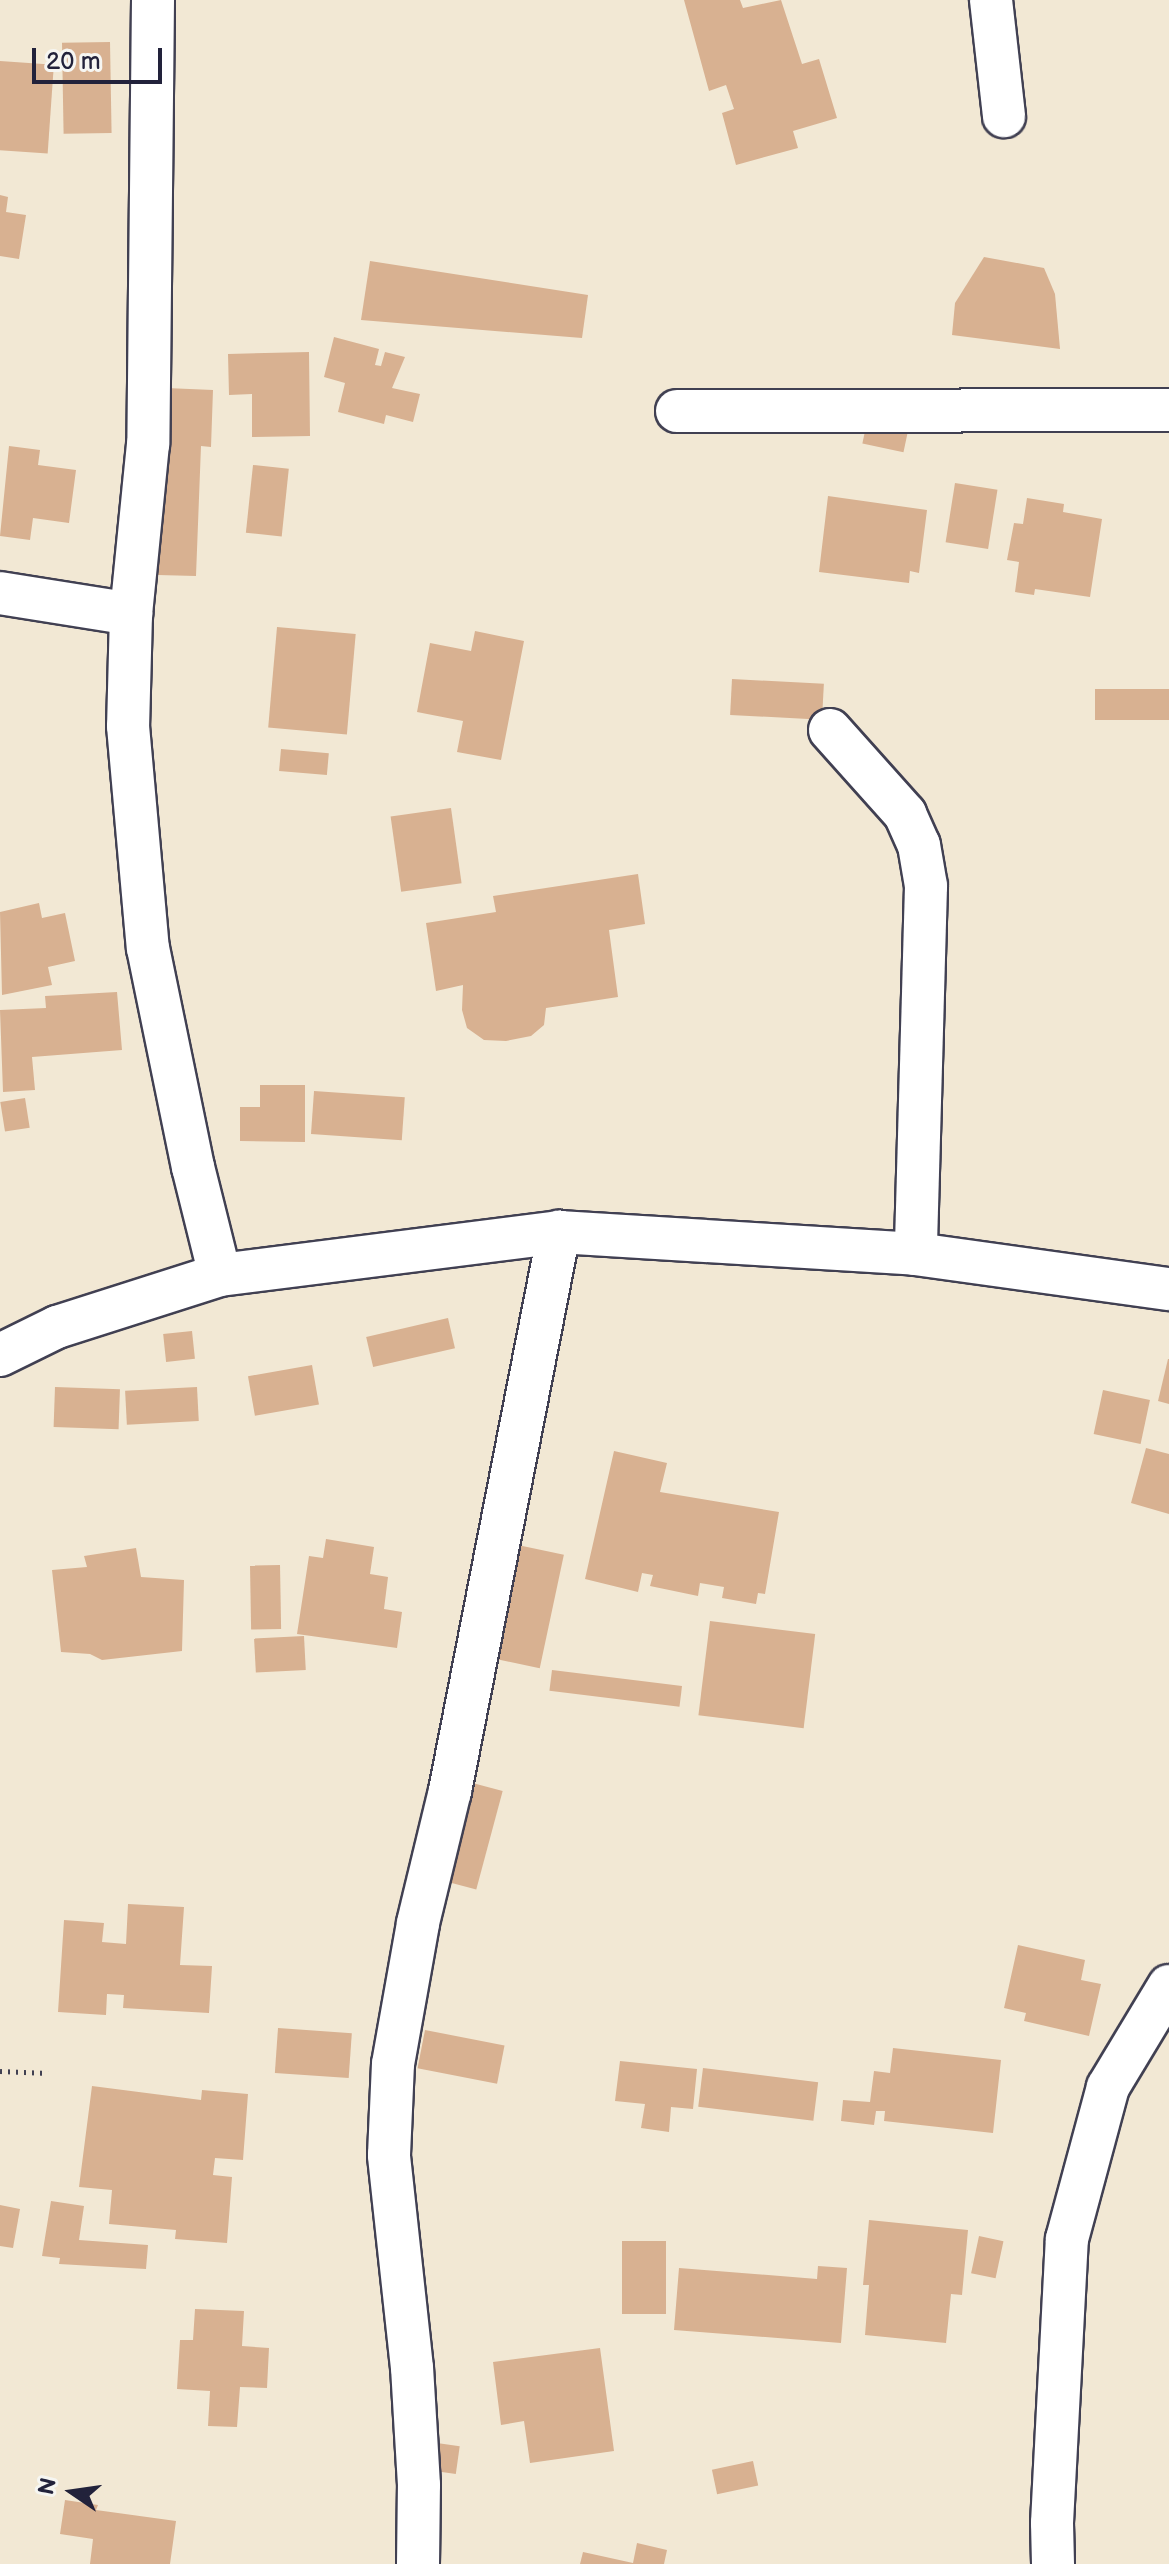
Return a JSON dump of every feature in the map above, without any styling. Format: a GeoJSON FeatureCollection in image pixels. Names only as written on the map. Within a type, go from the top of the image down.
{"type":"FeatureCollection","features":[{"type":"Feature","properties":{"kind":"street"},"geometry":{"type":"LineString","coordinates":[[153,0],[148,444],[131,614],[128,726],[148,948],[193,1167],[220,1275]]}},
{"type":"Feature","properties":{"kind":"street"},"geometry":{"type":"LineString","coordinates":[[991,0],[1004,116]]}},
{"type":"Feature","properties":{"kind":"street"},"geometry":{"type":"LineString","coordinates":[[677,411],[1169,410]]}},
{"type":"Feature","properties":{"kind":"street"},"geometry":{"type":"LineString","coordinates":[[0,593],[131,614]]}},
{"type":"Feature","properties":{"kind":"street"},"geometry":{"type":"LineString","coordinates":[[830,730],[905,814],[919,845],[926,886],[916,1254]]}},
{"type":"Feature","properties":{"kind":"street"},"geometry":{"type":"LineString","coordinates":[[418,2564],[419,2485],[412,2368],[389,2155],[393,2064],[418,1923],[450,1791],[559,1232]]}},
{"type":"Feature","properties":{"kind":"street"},"geometry":{"type":"LineString","coordinates":[[0,1355],[57,1327],[220,1275],[559,1232],[916,1254],[1169,1289]]}},
{"type":"Feature","properties":{"kind":"street"},"geometry":{"type":"LineString","coordinates":[[1053,2564],[1052,2523],[1067,2239],[1108,2087],[1169,1986]]}},
{"type":"Feature","properties":{"kind":"path"},"geometry":{"type":"LineString","coordinates":[[0,2071],[48,2073]]}},
{"type":"Feature","properties":{"kind":"building"},"geometry":{"type":"Polygon","coordinates":[[[684,0],[740,0],[743,8],[781,0],[802,64],[819,59],[837,118],[793,131],[798,148],[736,165],[722,113],[734,109],[726,85],[709,91],[684,0]]]}},
{"type":"Feature","properties":{"kind":"building"},"geometry":{"type":"Polygon","coordinates":[[[110,42],[112,133],[64,134],[62,43],[110,42]]]}},
{"type":"Feature","properties":{"kind":"building"},"geometry":{"type":"Polygon","coordinates":[[[0,61],[54,65],[48,154],[0,150],[0,61]]]}},
{"type":"Feature","properties":{"kind":"building"},"geometry":{"type":"Polygon","coordinates":[[[0,195],[8,197],[6,212],[26,215],[19,259],[0,256],[0,195]]]}},
{"type":"Feature","properties":{"kind":"building"},"geometry":{"type":"Polygon","coordinates":[[[984,257],[1044,268],[1055,294],[1060,349],[952,335],[955,303],[984,257]]]}},
{"type":"Feature","properties":{"kind":"building"},"geometry":{"type":"Polygon","coordinates":[[[370,261],[588,295],[582,338],[361,320],[370,261]]]}},
{"type":"Feature","properties":{"kind":"building"},"geometry":{"type":"Polygon","coordinates":[[[334,337],[379,349],[375,365],[381,366],[385,352],[405,357],[392,388],[420,394],[413,422],[386,415],[384,424],[338,412],[345,383],[324,377],[334,337]]]}},
{"type":"Feature","properties":{"kind":"building"},"geometry":{"type":"Polygon","coordinates":[[[309,352],[310,436],[252,437],[252,394],[229,395],[228,354],[309,352]]]}},
{"type":"Feature","properties":{"kind":"building"},"geometry":{"type":"Polygon","coordinates":[[[166,388],[213,390],[211,447],[201,446],[196,576],[158,575],[166,388]]]}},
{"type":"Feature","properties":{"kind":"building"},"geometry":{"type":"Polygon","coordinates":[[[868,417],[909,426],[903,452],[862,443],[868,417]]]}},
{"type":"Feature","properties":{"kind":"building"},"geometry":{"type":"Polygon","coordinates":[[[9,446],[40,450],[38,465],[76,470],[69,523],[33,518],[30,540],[0,536],[9,446]]]}},
{"type":"Feature","properties":{"kind":"building"},"geometry":{"type":"Polygon","coordinates":[[[253,465],[289,469],[282,536],[246,533],[253,465]]]}},
{"type":"Feature","properties":{"kind":"building"},"geometry":{"type":"Polygon","coordinates":[[[955,483],[997,490],[988,549],[946,542],[955,483]]]}},
{"type":"Feature","properties":{"kind":"building"},"geometry":{"type":"Polygon","coordinates":[[[828,496],[927,510],[919,573],[910,571],[909,583],[819,572],[828,496]]]}},
{"type":"Feature","properties":{"kind":"building"},"geometry":{"type":"Polygon","coordinates":[[[1027,498],[1064,504],[1063,512],[1102,519],[1090,597],[1035,589],[1034,595],[1015,592],[1019,562],[1007,560],[1014,523],[1023,524],[1027,498]]]}},
{"type":"Feature","properties":{"kind":"building"},"geometry":{"type":"Polygon","coordinates":[[[277,627],[356,634],[347,735],[268,728],[277,627]]]}},
{"type":"Feature","properties":{"kind":"building"},"geometry":{"type":"Polygon","coordinates":[[[475,631],[524,641],[501,760],[457,752],[463,721],[417,712],[430,643],[471,651],[475,631]]]}},
{"type":"Feature","properties":{"kind":"building"},"geometry":{"type":"Polygon","coordinates":[[[732,679],[824,684],[822,720],[730,715],[732,679]]]}},
{"type":"Feature","properties":{"kind":"building"},"geometry":{"type":"Polygon","coordinates":[[[1095,689],[1169,689],[1169,720],[1095,720],[1095,689]]]}},
{"type":"Feature","properties":{"kind":"building"},"geometry":{"type":"Polygon","coordinates":[[[281,749],[329,753],[327,775],[279,771],[281,749]]]}},
{"type":"Feature","properties":{"kind":"building"},"geometry":{"type":"Polygon","coordinates":[[[451,808],[462,883],[401,892],[391,816],[451,808]]]}},
{"type":"Feature","properties":{"kind":"building"},"geometry":{"type":"Polygon","coordinates":[[[638,874],[645,924],[609,930],[618,997],[546,1008],[544,1025],[531,1036],[506,1041],[484,1040],[467,1028],[462,1010],[463,985],[436,991],[426,923],[496,912],[493,896],[638,874]]]}},
{"type":"Feature","properties":{"kind":"building"},"geometry":{"type":"Polygon","coordinates":[[[39,903],[42,918],[65,913],[75,961],[48,967],[52,985],[2,995],[0,912],[39,903]]]}},
{"type":"Feature","properties":{"kind":"building"},"geometry":{"type":"Polygon","coordinates":[[[117,992],[122,1050],[32,1057],[35,1090],[3,1092],[0,1010],[46,1008],[45,996],[117,992]]]}},
{"type":"Feature","properties":{"kind":"building"},"geometry":{"type":"Polygon","coordinates":[[[260,1085],[305,1085],[305,1142],[240,1141],[240,1107],[260,1107],[260,1085]]]}},
{"type":"Feature","properties":{"kind":"building"},"geometry":{"type":"Polygon","coordinates":[[[314,1091],[405,1097],[402,1140],[311,1134],[314,1091]]]}},
{"type":"Feature","properties":{"kind":"building"},"geometry":{"type":"Polygon","coordinates":[[[25,1098],[30,1128],[5,1132],[0,1102],[25,1098]]]}},
{"type":"Feature","properties":{"kind":"building"},"geometry":{"type":"Polygon","coordinates":[[[448,1318],[455,1348],[373,1367],[366,1337],[448,1318]]]}},
{"type":"Feature","properties":{"kind":"building"},"geometry":{"type":"Polygon","coordinates":[[[192,1331],[195,1359],[166,1362],[163,1334],[192,1331]]]}},
{"type":"Feature","properties":{"kind":"building"},"geometry":{"type":"Polygon","coordinates":[[[1169,1359],[1169,1404],[1158,1401],[1169,1359]]]}},
{"type":"Feature","properties":{"kind":"building"},"geometry":{"type":"Polygon","coordinates":[[[312,1365],[319,1404],[255,1416],[248,1376],[312,1365]]]}},
{"type":"Feature","properties":{"kind":"building"},"geometry":{"type":"Polygon","coordinates":[[[55,1387],[120,1389],[119,1429],[54,1427],[55,1387]]]}},
{"type":"Feature","properties":{"kind":"building"},"geometry":{"type":"Polygon","coordinates":[[[197,1387],[199,1421],[127,1425],[125,1391],[197,1387]]]}},
{"type":"Feature","properties":{"kind":"building"},"geometry":{"type":"Polygon","coordinates":[[[1103,1390],[1150,1400],[1141,1444],[1094,1434],[1103,1390]]]}},
{"type":"Feature","properties":{"kind":"building"},"geometry":{"type":"Polygon","coordinates":[[[1146,1448],[1169,1454],[1169,1514],[1131,1503],[1146,1448]]]}},
{"type":"Feature","properties":{"kind":"building"},"geometry":{"type":"Polygon","coordinates":[[[614,1451],[667,1463],[660,1492],[779,1512],[765,1594],[758,1593],[756,1604],[722,1598],[724,1587],[700,1583],[698,1596],[650,1586],[653,1575],[642,1573],[638,1592],[585,1579],[614,1451]]]}},
{"type":"Feature","properties":{"kind":"building"},"geometry":{"type":"Polygon","coordinates":[[[326,1539],[374,1547],[370,1574],[388,1577],[384,1609],[402,1612],[397,1648],[297,1634],[309,1556],[323,1558],[326,1539]]]}},
{"type":"Feature","properties":{"kind":"building"},"geometry":{"type":"Polygon","coordinates":[[[513,1544],[564,1555],[540,1668],[489,1657],[513,1544]]]}},
{"type":"Feature","properties":{"kind":"building"},"geometry":{"type":"Polygon","coordinates":[[[136,1548],[141,1577],[184,1580],[182,1651],[102,1660],[90,1654],[61,1652],[52,1570],[87,1567],[84,1556],[136,1548]]]}},
{"type":"Feature","properties":{"kind":"building"},"geometry":{"type":"Polygon","coordinates":[[[280,1565],[281,1629],[251,1630],[250,1566],[280,1565]]]}},
{"type":"Feature","properties":{"kind":"building"},"geometry":{"type":"Polygon","coordinates":[[[710,1621],[815,1634],[804,1728],[698,1715],[710,1621]]]}},
{"type":"Feature","properties":{"kind":"building"},"geometry":{"type":"Polygon","coordinates":[[[304,1636],[306,1670],[256,1673],[254,1639],[304,1636]]]}},
{"type":"Feature","properties":{"kind":"building"},"geometry":{"type":"Polygon","coordinates":[[[552,1670],[682,1686],[679,1707],[549,1691],[552,1670]]]}},
{"type":"Feature","properties":{"kind":"building"},"geometry":{"type":"Polygon","coordinates":[[[465,1781],[503,1791],[476,1890],[439,1880],[465,1781]]]}},
{"type":"Feature","properties":{"kind":"building"},"geometry":{"type":"Polygon","coordinates":[[[128,1904],[184,1907],[180,1965],[212,1966],[209,2013],[123,2008],[124,1995],[107,1994],[106,2015],[58,2012],[64,1920],[104,1923],[102,1942],[126,1944],[128,1904]]]}},
{"type":"Feature","properties":{"kind":"building"},"geometry":{"type":"Polygon","coordinates":[[[1018,1945],[1085,1960],[1081,1980],[1101,1984],[1089,2036],[1024,2021],[1026,2013],[1004,2008],[1018,1945]]]}},
{"type":"Feature","properties":{"kind":"building"},"geometry":{"type":"Polygon","coordinates":[[[278,2028],[352,2033],[349,2078],[275,2073],[278,2028]]]}},
{"type":"Feature","properties":{"kind":"building"},"geometry":{"type":"Polygon","coordinates":[[[425,2030],[505,2045],[497,2084],[418,2068],[425,2030]]]}},
{"type":"Feature","properties":{"kind":"building"},"geometry":{"type":"Polygon","coordinates":[[[893,2048],[1001,2060],[993,2133],[884,2121],[885,2111],[876,2111],[874,2125],[841,2121],[843,2100],[870,2102],[874,2071],[890,2073],[893,2048]]]}},
{"type":"Feature","properties":{"kind":"building"},"geometry":{"type":"Polygon","coordinates":[[[620,2061],[697,2069],[693,2109],[671,2107],[669,2132],[641,2128],[645,2104],[615,2101],[620,2061]]]}},
{"type":"Feature","properties":{"kind":"building"},"geometry":{"type":"Polygon","coordinates":[[[703,2068],[818,2082],[813,2121],[698,2107],[703,2068]]]}},
{"type":"Feature","properties":{"kind":"building"},"geometry":{"type":"Polygon","coordinates":[[[92,2086],[201,2100],[202,2090],[248,2094],[243,2160],[215,2158],[213,2175],[232,2177],[227,2243],[175,2239],[176,2230],[109,2224],[112,2190],[79,2187],[92,2086]]]}},
{"type":"Feature","properties":{"kind":"building"},"geometry":{"type":"Polygon","coordinates":[[[51,2201],[84,2206],[79,2240],[148,2245],[146,2269],[59,2264],[60,2258],[42,2256],[51,2201]]]}},
{"type":"Feature","properties":{"kind":"building"},"geometry":{"type":"Polygon","coordinates":[[[0,2205],[20,2209],[13,2248],[0,2246],[0,2205]]]}},
{"type":"Feature","properties":{"kind":"building"},"geometry":{"type":"Polygon","coordinates":[[[869,2220],[968,2230],[962,2295],[951,2294],[946,2343],[865,2335],[869,2285],[863,2285],[869,2220]]]}},
{"type":"Feature","properties":{"kind":"building"},"geometry":{"type":"Polygon","coordinates":[[[979,2236],[1003,2241],[996,2278],[971,2273],[979,2236]]]}},
{"type":"Feature","properties":{"kind":"building"},"geometry":{"type":"Polygon","coordinates":[[[622,2241],[666,2241],[666,2314],[622,2314],[622,2241]]]}},
{"type":"Feature","properties":{"kind":"building"},"geometry":{"type":"Polygon","coordinates":[[[818,2266],[847,2268],[841,2343],[674,2330],[679,2268],[817,2279],[818,2266]]]}},
{"type":"Feature","properties":{"kind":"building"},"geometry":{"type":"Polygon","coordinates":[[[195,2309],[244,2311],[242,2346],[269,2348],[267,2388],[240,2387],[237,2427],[208,2426],[210,2391],[177,2389],[180,2340],[193,2340],[195,2309]]]}},
{"type":"Feature","properties":{"kind":"building"},"geometry":{"type":"Polygon","coordinates":[[[600,2348],[614,2451],[530,2463],[524,2421],[501,2425],[493,2362],[600,2348]]]}},
{"type":"Feature","properties":{"kind":"building"},"geometry":{"type":"Polygon","coordinates":[[[430,2442],[460,2446],[456,2474],[426,2470],[430,2442]]]}},
{"type":"Feature","properties":{"kind":"building"},"geometry":{"type":"Polygon","coordinates":[[[753,2461],[758,2485],[717,2494],[712,2470],[753,2461]]]}},
{"type":"Feature","properties":{"kind":"building"},"geometry":{"type":"Polygon","coordinates":[[[65,2500],[98,2505],[96,2510],[176,2521],[170,2564],[90,2564],[93,2539],[60,2534],[65,2500]]]}},
{"type":"Feature","properties":{"kind":"building"},"geometry":{"type":"Polygon","coordinates":[[[637,2543],[667,2550],[664,2564],[580,2564],[583,2552],[633,2563],[637,2543]]]}}]}
